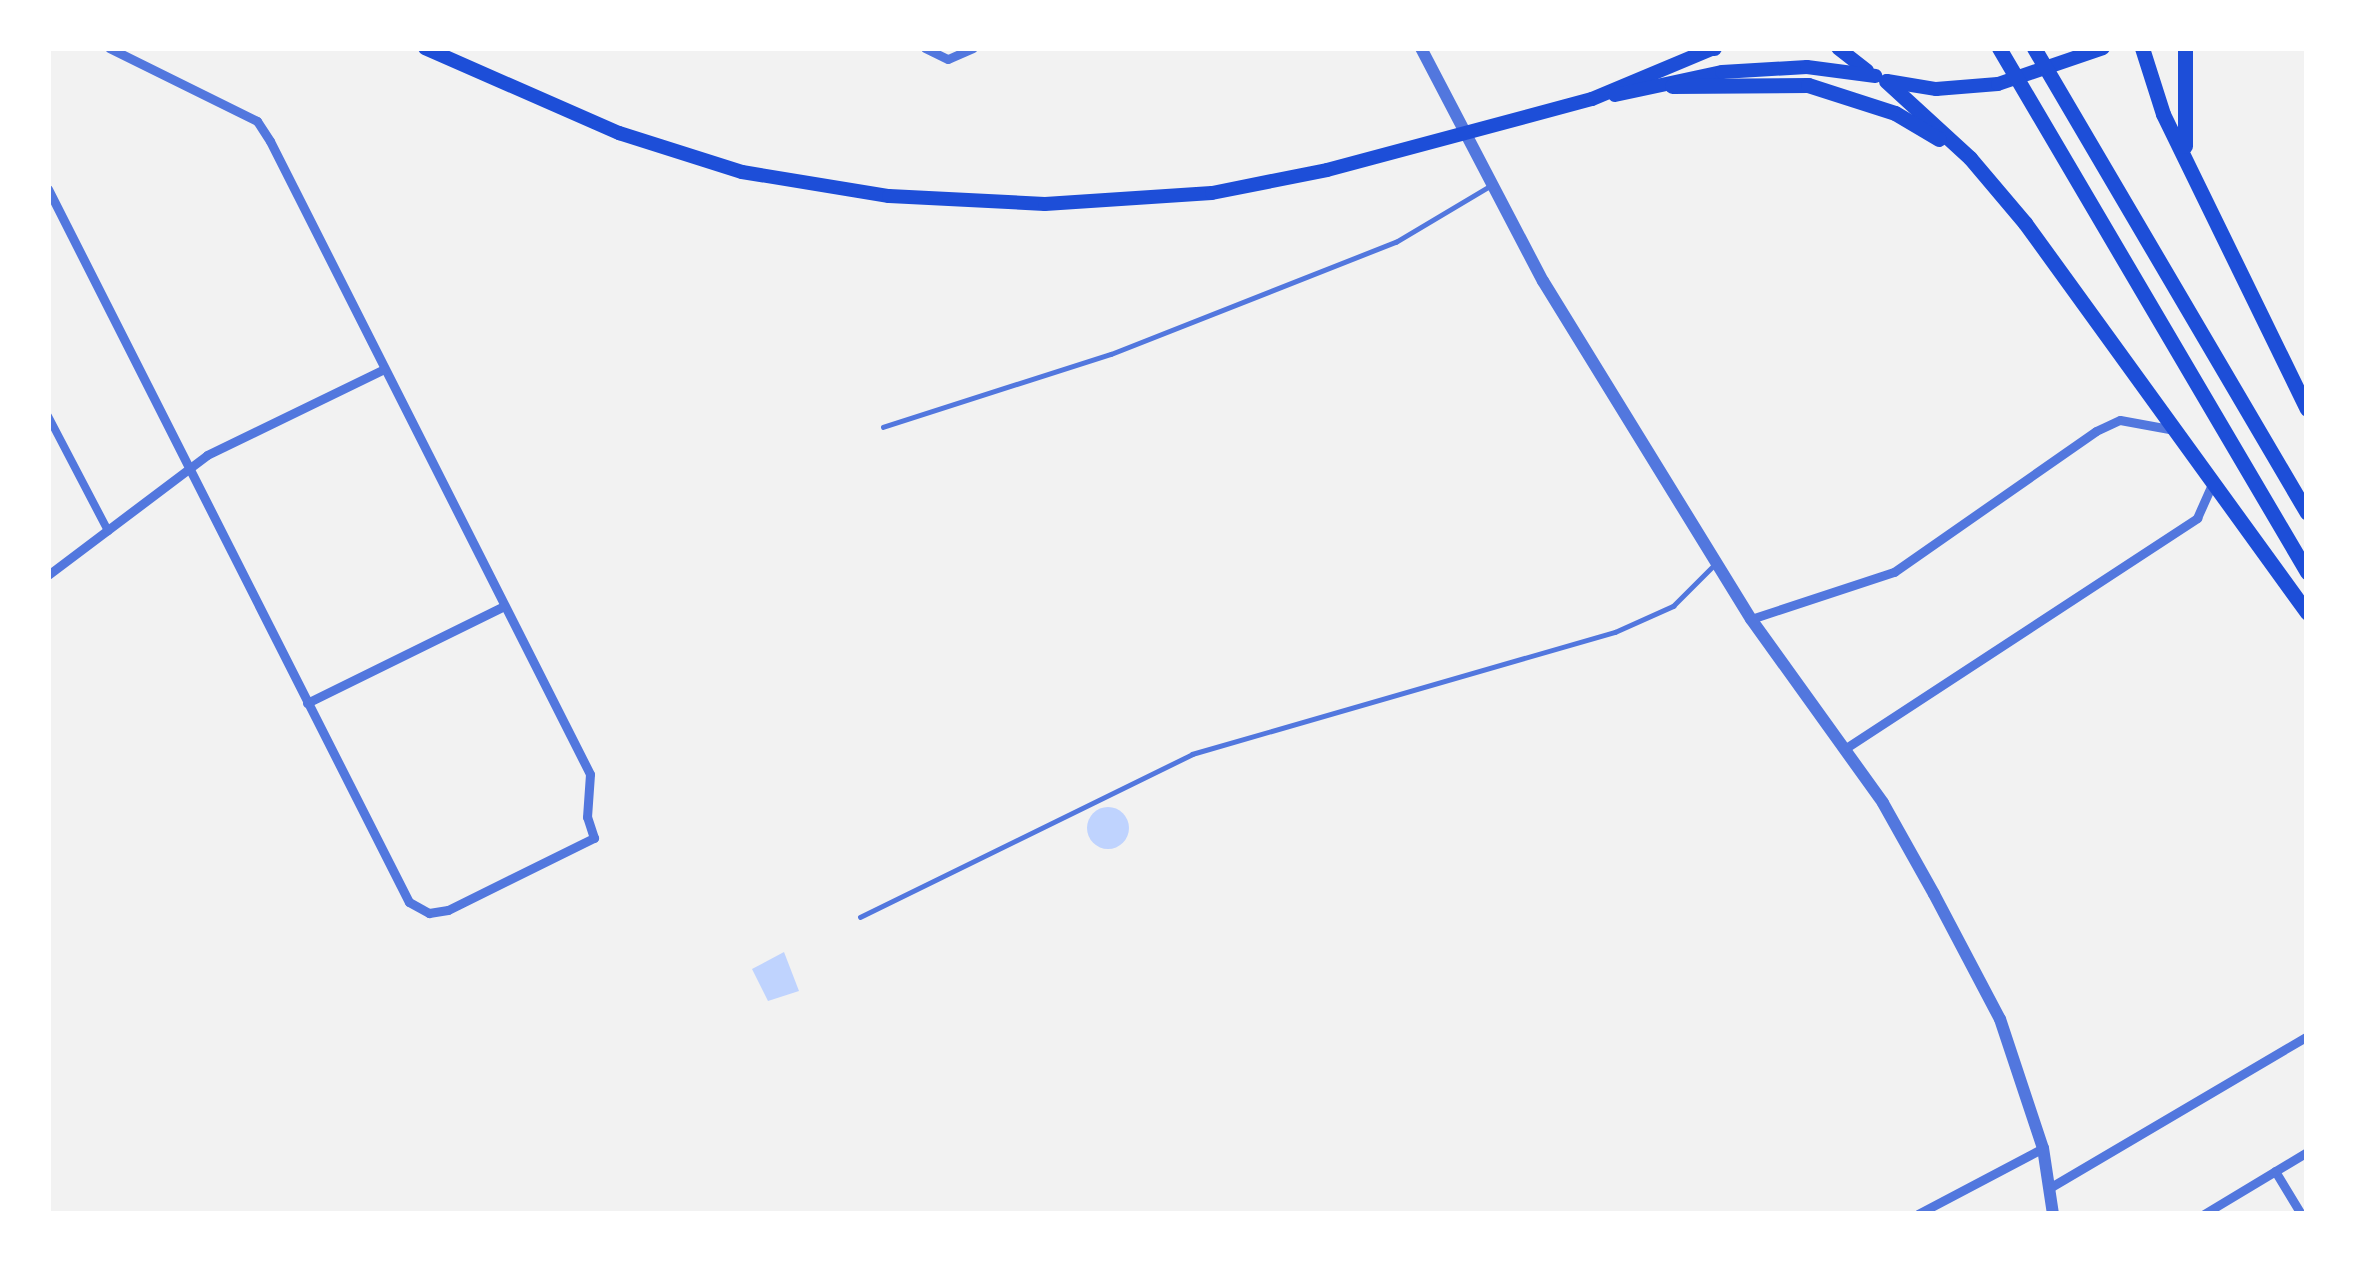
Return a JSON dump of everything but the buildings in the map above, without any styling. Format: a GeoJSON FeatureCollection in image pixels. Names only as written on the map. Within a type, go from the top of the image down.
{"type":"FeatureCollection","features":[{"type":"Feature","properties":{"kind":"main road"},"geometry":{"type":"LineString","coordinates":[[425,48],[639,140],[742,172],[908,198],[1122,203],[1212,194],[1422,147],[1592,99],[1714,48]]}},
{"type":"Feature","properties":{"kind":"main road"},"geometry":{"type":"LineString","coordinates":[[1838,48],[1881,78],[1970,158],[2307,613]]}},
{"type":"Feature","properties":{"kind":"main road"},"geometry":{"type":"LineString","coordinates":[[1999,48],[2307,572]]}},
{"type":"Feature","properties":{"kind":"main road"},"geometry":{"type":"LineString","coordinates":[[2034,48],[2307,513]]}},
{"type":"Feature","properties":{"kind":"main road"},"geometry":{"type":"LineString","coordinates":[[1592,99],[1723,72],[1807,67],[1936,89],[1998,84],[2074,62],[2102,48]]}},
{"type":"Feature","properties":{"kind":"main road"},"geometry":{"type":"LineString","coordinates":[[2142,48],[2186,155],[2307,409]]}},
{"type":"Feature","properties":{"kind":"main road"},"geometry":{"type":"LineString","coordinates":[[2186,48],[2186,155]]}},
{"type":"Feature","properties":{"kind":"main road"},"geometry":{"type":"LineString","coordinates":[[1672,86],[1808,85],[1895,113],[1970,158]]}},
{"type":"Feature","properties":{"kind":"street"},"geometry":{"type":"LineString","coordinates":[[48,189],[409,902],[429,914],[594,838],[590,774],[256,121],[109,48]]}},
{"type":"Feature","properties":{"kind":"street"},"geometry":{"type":"LineString","coordinates":[[925,48],[948,59],[973,48]]}},
{"type":"Feature","properties":{"kind":"street"},"geometry":{"type":"LineString","coordinates":[[1421,48],[1493,185],[1716,563],[1846,748],[2000,1019],[2043,1148],[2054,1213]]}},
{"type":"Feature","properties":{"kind":"street"},"geometry":{"type":"LineString","coordinates":[[48,221],[61,215]]}},
{"type":"Feature","properties":{"kind":"street"},"geometry":{"type":"LineString","coordinates":[[48,575],[188,469],[384,369]]}},
{"type":"Feature","properties":{"kind":"street"},"geometry":{"type":"LineString","coordinates":[[48,416],[108,533]]}},
{"type":"Feature","properties":{"kind":"street"},"geometry":{"type":"LineString","coordinates":[[1751,619],[1894,572],[2108,425],[2152,420],[2176,433]]}},
{"type":"Feature","properties":{"kind":"street"},"geometry":{"type":"LineString","coordinates":[[1846,748],[2197,518],[2212,485]]}},
{"type":"Feature","properties":{"kind":"street"},"geometry":{"type":"LineString","coordinates":[[307,703],[504,606]]}},
{"type":"Feature","properties":{"kind":"street"},"geometry":{"type":"LineString","coordinates":[[2051,1187],[2307,1036]]}},
{"type":"Feature","properties":{"kind":"street"},"geometry":{"type":"LineString","coordinates":[[1918,1214],[2043,1148]]}},
{"type":"Feature","properties":{"kind":"street"},"geometry":{"type":"LineString","coordinates":[[2204,1214],[2307,1152]]}},
{"type":"Feature","properties":{"kind":"street"},"geometry":{"type":"LineString","coordinates":[[2275,1171],[2301,1214]]}},
{"type":"Feature","properties":{"kind":"lane"},"geometry":{"type":"LineString","coordinates":[[884,427],[1111,354],[1396,242],[1493,185]]}},
{"type":"Feature","properties":{"kind":"lane"},"geometry":{"type":"LineString","coordinates":[[860,916],[1192,754],[1615,632],[1673,606],[1716,563]]}},
{"type":"Feature","properties":{"kind":"water"},"geometry":{"type":"Polygon","coordinates":[[[1108,807],[1123,813],[1129,828],[1123,843],[1108,849],[1093,843],[1087,828],[1093,813],[1108,807]]]}},
{"type":"Feature","properties":{"kind":"water"},"geometry":{"type":"Polygon","coordinates":[[[784,952],[799,991],[768,1001],[752,969],[784,952]]]}}]}
